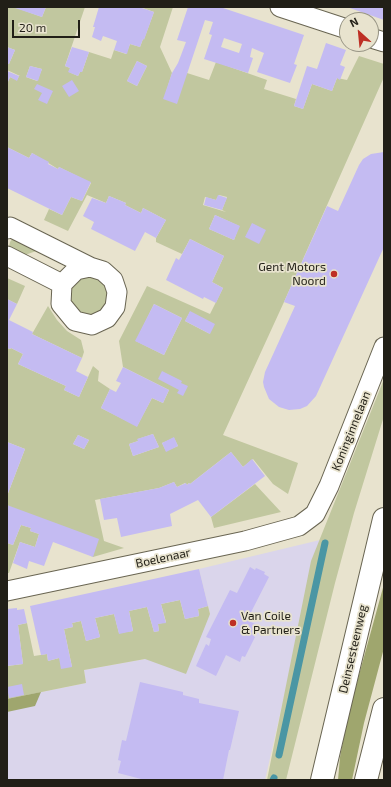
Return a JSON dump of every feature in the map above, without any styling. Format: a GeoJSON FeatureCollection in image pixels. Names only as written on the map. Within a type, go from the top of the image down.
{"type":"FeatureCollection","features":[{"type":"Feature","properties":{"kind":"highway","name":"Deinsesteenweg"},"geometry":{"type":"LineString","coordinates":[[322,780],[384,519]]}},
{"type":"Feature","properties":{"kind":"highway"},"geometry":{"type":"LineString","coordinates":[[366,780],[384,709]]}},
{"type":"Feature","properties":{"kind":"street"},"geometry":{"type":"LineString","coordinates":[[280,7],[339,27]]}},
{"type":"Feature","properties":{"kind":"street"},"geometry":{"type":"LineString","coordinates":[[7,229],[10,227],[90,267],[103,271],[113,280],[117,292],[115,307],[108,318],[92,325],[75,321],[61,304],[62,284],[76,270],[90,267]]}},
{"type":"Feature","properties":{"kind":"street"},"geometry":{"type":"LineString","coordinates":[[7,256],[62,284]]}},
{"type":"Feature","properties":{"kind":"street","name":"Koninginnelaan"},"geometry":{"type":"LineString","coordinates":[[315,514],[329,486],[384,348]]}},
{"type":"Feature","properties":{"kind":"street","name":"Boelenaar"},"geometry":{"type":"LineString","coordinates":[[7,591],[245,541],[299,526],[315,514]]}},
{"type":"Feature","properties":{"kind":"shaded area"},"geometry":{"type":"Polygon","coordinates":[[[320,540],[265,780],[7,780],[7,699],[86,683],[84,670],[145,659],[210,614],[199,569],[320,540]]]}},
{"type":"Feature","properties":{"kind":"green space"},"geometry":{"type":"Polygon","coordinates":[[[7,7],[14,7],[42,17],[46,7],[85,7],[65,66],[70,68],[69,72],[78,76],[80,72],[82,72],[89,52],[111,59],[114,50],[126,54],[130,44],[140,47],[154,12],[143,7],[173,7],[160,47],[172,73],[164,99],[187,73],[209,80],[216,62],[267,80],[264,89],[296,99],[294,106],[303,109],[312,84],[332,91],[337,78],[347,80],[359,56],[384,64],[384,77],[223,435],[298,463],[288,494],[273,484],[253,459],[243,467],[231,452],[190,484],[189,483],[187,485],[185,483],[177,487],[174,482],[159,488],[95,500],[104,541],[124,548],[93,557],[7,505],[7,496],[25,449],[7,442],[7,348],[11,348],[23,354],[18,364],[66,386],[64,390],[79,397],[93,366],[99,371],[98,381],[110,389],[101,408],[137,426],[152,398],[163,403],[169,390],[123,367],[119,341],[147,286],[210,314],[223,288],[212,282],[224,256],[190,239],[182,254],[156,242],[156,238],[166,220],[143,208],[141,213],[125,205],[126,203],[109,196],[106,203],[87,195],[68,231],[44,220],[49,209],[62,215],[71,197],[82,201],[91,183],[59,167],[58,169],[32,153],[29,158],[7,147],[7,84],[10,77],[17,80],[20,76],[7,70],[7,64],[9,64],[15,50],[7,47],[7,7]],[[137,61],[127,81],[137,86],[147,66],[137,61]],[[30,66],[26,77],[37,81],[42,69],[30,66]],[[219,195],[216,200],[205,197],[203,205],[226,212],[222,210],[227,197],[219,195]],[[215,215],[209,229],[234,240],[239,226],[215,215]],[[154,304],[136,341],[164,355],[182,318],[154,304]],[[190,312],[185,321],[210,334],[190,312]],[[153,434],[129,444],[133,456],[159,447],[153,434]],[[78,435],[73,444],[84,449],[89,440],[78,435]],[[174,438],[162,443],[166,451],[178,446],[174,438]]]}},
{"type":"Feature","properties":{"kind":"green space"},"geometry":{"type":"Polygon","coordinates":[[[13,238],[42,249],[22,256],[9,247],[13,238]]]}},
{"type":"Feature","properties":{"kind":"green space"},"geometry":{"type":"Polygon","coordinates":[[[91,273],[107,281],[112,299],[103,313],[87,319],[73,310],[67,295],[75,279],[91,273]]]}},
{"type":"Feature","properties":{"kind":"green space"},"geometry":{"type":"Polygon","coordinates":[[[7,278],[25,286],[17,304],[7,299],[7,278]]]}},
{"type":"Feature","properties":{"kind":"green space"},"geometry":{"type":"Polygon","coordinates":[[[48,306],[57,320],[67,331],[81,340],[84,352],[82,358],[32,334],[48,306]]]}},
{"type":"Feature","properties":{"kind":"green space"},"geometry":{"type":"Polygon","coordinates":[[[384,379],[384,416],[354,513],[335,583],[286,780],[267,780],[311,561],[384,379]]]}},
{"type":"Feature","properties":{"kind":"green space"},"geometry":{"type":"Polygon","coordinates":[[[255,484],[281,512],[214,528],[211,517],[255,484]]]}},
{"type":"Feature","properties":{"kind":"green space"},"geometry":{"type":"Polygon","coordinates":[[[21,525],[31,528],[30,531],[39,534],[35,547],[20,542],[9,573],[7,573],[7,543],[13,545],[21,525]]]}},
{"type":"Feature","properties":{"kind":"green space"},"geometry":{"type":"Polygon","coordinates":[[[384,584],[384,648],[364,723],[352,780],[338,780],[340,757],[348,715],[384,584]]]}},
{"type":"Feature","properties":{"kind":"green space"},"geometry":{"type":"Polygon","coordinates":[[[180,600],[185,619],[199,616],[198,609],[208,606],[210,614],[186,674],[145,659],[84,670],[86,683],[7,699],[7,666],[23,664],[18,625],[27,623],[34,656],[47,654],[48,661],[59,658],[72,667],[64,629],[73,627],[72,623],[81,621],[86,641],[100,637],[95,618],[114,614],[119,633],[133,631],[129,611],[147,607],[154,632],[159,631],[158,624],[166,622],[161,604],[180,600]]]}},
{"type":"Feature","properties":{"kind":"green space"},"geometry":{"type":"Polygon","coordinates":[[[41,692],[35,706],[7,712],[7,699],[41,692]]]}},
{"type":"Feature","properties":{"kind":"building"},"geometry":{"type":"Polygon","coordinates":[[[12,7],[46,7],[42,17],[12,7]]]}},
{"type":"Feature","properties":{"kind":"building"},"geometry":{"type":"Polygon","coordinates":[[[99,7],[139,7],[154,12],[140,47],[130,44],[127,54],[114,50],[117,41],[103,36],[101,41],[92,37],[95,27],[93,27],[99,7]]]}},
{"type":"Feature","properties":{"kind":"building"},"geometry":{"type":"Polygon","coordinates":[[[188,7],[220,7],[304,35],[294,64],[297,65],[290,83],[257,72],[264,53],[252,48],[250,57],[253,58],[248,73],[204,59],[212,35],[209,34],[213,22],[205,20],[177,104],[163,99],[172,73],[178,63],[186,42],[177,40],[188,7]],[[224,38],[221,47],[239,53],[242,44],[224,38]]]}},
{"type":"Feature","properties":{"kind":"building"},"geometry":{"type":"Polygon","coordinates":[[[347,7],[384,7],[384,20],[379,18],[379,12],[361,12],[347,7]]]}},
{"type":"Feature","properties":{"kind":"building"},"geometry":{"type":"Polygon","coordinates":[[[326,43],[339,48],[339,52],[345,52],[340,65],[345,67],[340,80],[337,78],[332,91],[312,84],[303,109],[294,106],[307,66],[317,69],[326,43]]]}},
{"type":"Feature","properties":{"kind":"building"},"geometry":{"type":"Polygon","coordinates":[[[7,47],[15,50],[9,64],[7,64],[7,47]]]}},
{"type":"Feature","properties":{"kind":"building"},"geometry":{"type":"Polygon","coordinates":[[[72,47],[89,52],[82,72],[80,72],[78,76],[68,72],[70,68],[65,66],[72,47]]]}},
{"type":"Feature","properties":{"kind":"building"},"geometry":{"type":"Polygon","coordinates":[[[137,61],[147,66],[137,86],[127,81],[137,61]]]}},
{"type":"Feature","properties":{"kind":"building"},"geometry":{"type":"Polygon","coordinates":[[[30,66],[42,69],[38,81],[26,77],[30,66]]]}},
{"type":"Feature","properties":{"kind":"building"},"geometry":{"type":"Polygon","coordinates":[[[7,71],[19,76],[17,81],[10,77],[7,84],[7,71]]]}},
{"type":"Feature","properties":{"kind":"building"},"geometry":{"type":"Polygon","coordinates":[[[72,80],[79,91],[69,97],[62,86],[72,80]]]}},
{"type":"Feature","properties":{"kind":"building"},"geometry":{"type":"Polygon","coordinates":[[[37,84],[53,91],[47,104],[38,100],[42,93],[34,89],[37,84]]]}},
{"type":"Feature","properties":{"kind":"building"},"geometry":{"type":"Polygon","coordinates":[[[7,147],[29,158],[32,153],[49,162],[48,164],[58,169],[59,167],[91,182],[82,201],[71,197],[62,215],[7,188],[7,147]]]}},
{"type":"Feature","properties":{"kind":"building","name":"Gent Motors Noord"},"geometry":{"type":"Polygon","coordinates":[[[384,152],[384,247],[316,396],[307,406],[300,409],[289,410],[279,407],[269,399],[263,382],[265,372],[295,306],[284,302],[327,206],[338,211],[363,159],[371,154],[384,152]]]}},
{"type":"Feature","properties":{"kind":"building"},"geometry":{"type":"Polygon","coordinates":[[[218,195],[227,198],[222,210],[204,205],[206,197],[216,200],[218,195]]]}},
{"type":"Feature","properties":{"kind":"building"},"geometry":{"type":"Polygon","coordinates":[[[109,196],[126,203],[125,205],[141,213],[143,208],[166,220],[156,238],[145,232],[135,251],[91,229],[94,222],[83,216],[92,198],[106,203],[109,196]]]}},
{"type":"Feature","properties":{"kind":"building"},"geometry":{"type":"Polygon","coordinates":[[[215,215],[240,226],[234,240],[209,229],[215,215]]]}},
{"type":"Feature","properties":{"kind":"building"},"geometry":{"type":"Polygon","coordinates":[[[252,223],[266,230],[259,244],[245,237],[252,223]]]}},
{"type":"Feature","properties":{"kind":"building"},"geometry":{"type":"Polygon","coordinates":[[[190,239],[224,256],[212,282],[223,288],[216,303],[204,297],[203,299],[166,280],[176,258],[179,260],[190,239]]]}},
{"type":"Feature","properties":{"kind":"building"},"geometry":{"type":"Polygon","coordinates":[[[7,299],[17,304],[9,320],[33,332],[32,334],[82,358],[76,371],[88,377],[79,397],[64,390],[66,386],[18,364],[23,354],[11,348],[7,348],[7,299]]]}},
{"type":"Feature","properties":{"kind":"building"},"geometry":{"type":"Polygon","coordinates":[[[154,304],[182,318],[164,355],[135,341],[154,304]]]}},
{"type":"Feature","properties":{"kind":"building"},"geometry":{"type":"Polygon","coordinates":[[[190,311],[215,324],[210,334],[185,321],[190,311]]]}},
{"type":"Feature","properties":{"kind":"building"},"geometry":{"type":"Polygon","coordinates":[[[123,367],[169,390],[163,403],[152,398],[137,427],[101,408],[110,389],[116,392],[121,383],[116,381],[123,367]]]}},
{"type":"Feature","properties":{"kind":"building"},"geometry":{"type":"Polygon","coordinates":[[[162,371],[182,381],[181,383],[188,386],[183,396],[177,393],[179,390],[158,379],[162,371]]]}},
{"type":"Feature","properties":{"kind":"building"},"geometry":{"type":"Polygon","coordinates":[[[153,434],[159,447],[133,456],[129,444],[138,441],[137,439],[153,434]]]}},
{"type":"Feature","properties":{"kind":"building"},"geometry":{"type":"Polygon","coordinates":[[[78,435],[89,440],[84,449],[73,444],[78,435]]]}},
{"type":"Feature","properties":{"kind":"building"},"geometry":{"type":"Polygon","coordinates":[[[174,437],[178,446],[166,452],[162,443],[174,437]]]}},
{"type":"Feature","properties":{"kind":"building"},"geometry":{"type":"Polygon","coordinates":[[[7,442],[25,449],[7,496],[7,442]]]}},
{"type":"Feature","properties":{"kind":"building"},"geometry":{"type":"Polygon","coordinates":[[[231,452],[243,467],[252,459],[265,476],[211,517],[198,500],[170,514],[172,526],[121,537],[117,518],[104,520],[100,499],[159,488],[174,482],[177,487],[186,483],[187,485],[189,483],[190,484],[231,452]]]}},
{"type":"Feature","properties":{"kind":"building"},"geometry":{"type":"Polygon","coordinates":[[[7,505],[99,539],[93,557],[53,542],[44,566],[29,561],[27,569],[13,563],[20,542],[35,547],[39,534],[30,531],[31,528],[21,525],[13,545],[7,543],[7,505]]]}},
{"type":"Feature","properties":{"kind":"building","name":"Van Coile & Partners"},"geometry":{"type":"Polygon","coordinates":[[[250,567],[255,570],[256,568],[265,572],[264,574],[269,577],[247,620],[259,626],[245,657],[242,656],[240,662],[226,655],[216,676],[196,666],[206,644],[209,646],[211,639],[206,637],[230,590],[237,593],[250,567]]]}},
{"type":"Feature","properties":{"kind":"building"},"geometry":{"type":"Polygon","coordinates":[[[199,569],[208,606],[198,609],[199,616],[185,619],[180,600],[161,604],[166,623],[158,624],[159,631],[154,632],[147,607],[129,611],[133,631],[119,634],[114,614],[95,618],[100,637],[86,641],[81,621],[72,623],[73,627],[64,629],[72,667],[61,669],[59,658],[48,661],[47,654],[41,655],[30,606],[199,569]]]}},
{"type":"Feature","properties":{"kind":"building"},"geometry":{"type":"Polygon","coordinates":[[[17,608],[17,610],[24,609],[27,623],[18,625],[23,664],[7,666],[7,609],[17,608]]]}},
{"type":"Feature","properties":{"kind":"building"},"geometry":{"type":"Polygon","coordinates":[[[140,682],[183,692],[183,695],[199,699],[199,703],[239,711],[223,780],[145,780],[118,773],[121,761],[118,760],[122,740],[126,741],[140,682]]]}},
{"type":"Feature","properties":{"kind":"building"},"geometry":{"type":"Polygon","coordinates":[[[22,684],[24,695],[9,698],[7,687],[22,684]]]}},
{"type":"Feature","properties":{"kind":"waterway"},"geometry":{"type":"LineString","coordinates":[[279,755],[325,543]]}},
{"type":"Feature","properties":{"kind":"place","name":"Gent Motors Noord"},"geometry":{"type":"Point","coordinates":[334,274]}},
{"type":"Feature","properties":{"kind":"place","name":"Van Coile & Partners"},"geometry":{"type":"Point","coordinates":[233,623]}}]}
